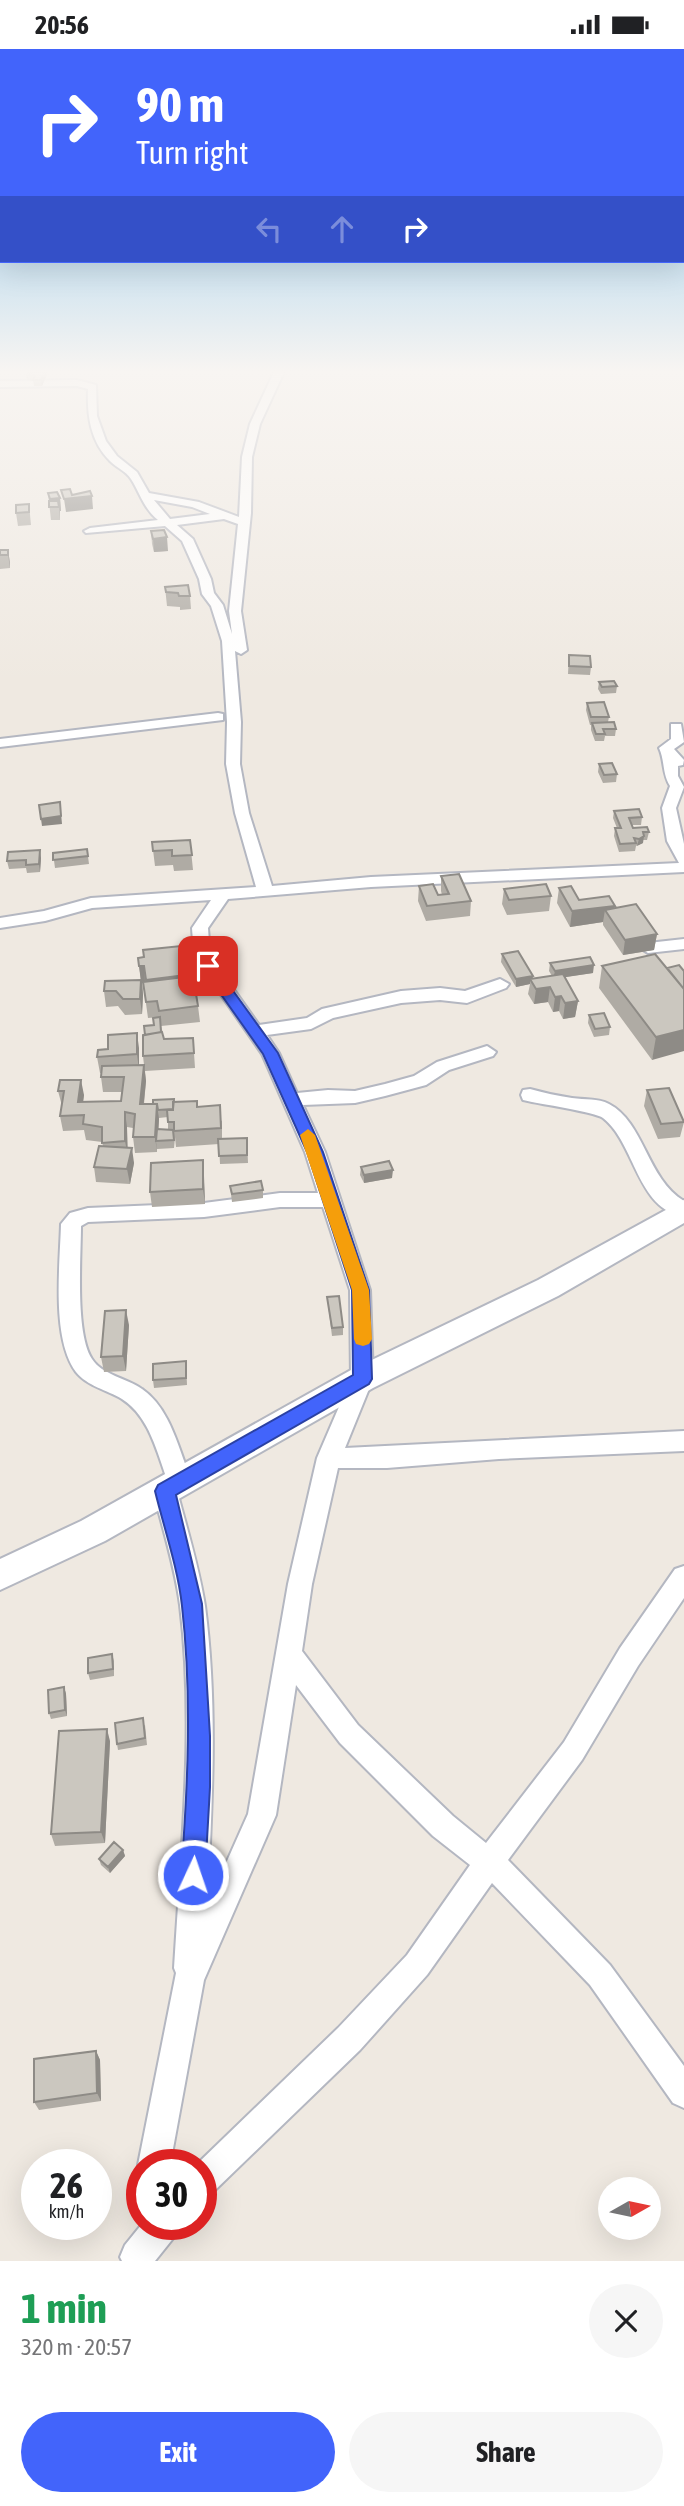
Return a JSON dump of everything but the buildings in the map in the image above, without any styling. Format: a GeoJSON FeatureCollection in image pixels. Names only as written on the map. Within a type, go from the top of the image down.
{"type":"FeatureCollection","features":[{"type":"Feature","properties":{"kind":"street"},"geometry":{"type":"LineString","coordinates":[[134,475],[144,495],[166,523],[187,538],[190,551],[205,579],[208,594],[217,605],[228,641],[234,722],[233,764],[242,813],[265,890]]}},
{"type":"Feature","properties":{"kind":"street"},"geometry":{"type":"LineString","coordinates":[[234,722],[240,688],[242,645],[235,611],[247,475]]}},
{"type":"Feature","properties":{"kind":"street"},"geometry":{"type":"LineString","coordinates":[[144,495],[195,504],[244,522]]}},
{"type":"Feature","properties":{"kind":"street"},"geometry":{"type":"LineString","coordinates":[[90,531],[225,516],[246,507]]}},
{"type":"Feature","properties":{"kind":"street"},"geometry":{"type":"LineString","coordinates":[[0,743],[218,717]]}},
{"type":"Feature","properties":{"kind":"street"},"geometry":{"type":"LineString","coordinates":[[676,727],[678,741],[666,748],[678,762],[671,776],[677,786],[669,808],[675,841],[684,859]]}},
{"type":"Feature","properties":{"kind":"street"},"geometry":{"type":"LineString","coordinates":[[0,923],[45,916],[95,902],[123,903],[224,893],[456,877],[684,867]]}},
{"type":"Feature","properties":{"kind":"street"},"geometry":{"type":"LineString","coordinates":[[456,877],[522,891]]}},
{"type":"Feature","properties":{"kind":"street"},"geometry":{"type":"LineString","coordinates":[[189,1979],[262,1815],[300,1584],[329,1458],[362,1379],[360,1290],[331,1200],[293,1100],[270,1053],[202,956],[200,928],[224,893]]}},
{"type":"Feature","properties":{"kind":"street"},"geometry":{"type":"LineString","coordinates":[[643,941],[684,944]]}},
{"type":"Feature","properties":{"kind":"street"},"geometry":{"type":"LineString","coordinates":[[643,941],[664,965]]}},
{"type":"Feature","properties":{"kind":"street"},"geometry":{"type":"LineString","coordinates":[[256,1031],[311,1023],[328,1013],[401,997],[440,994],[467,996],[500,984]]}},
{"type":"Feature","properties":{"kind":"street"},"geometry":{"type":"LineString","coordinates":[[293,1100],[328,1096],[355,1097],[385,1090],[420,1081],[443,1066],[487,1052]]}},
{"type":"Feature","properties":{"kind":"street"},"geometry":{"type":"LineString","coordinates":[[530,1095],[555,1102],[601,1107],[621,1123],[638,1161],[669,1205],[684,1210]]}},
{"type":"Feature","properties":{"kind":"street"},"geometry":{"type":"LineString","coordinates":[[157,2149],[189,1979],[199,1787],[199,1710],[192,1604],[172,1487],[155,1423],[142,1401],[120,1385],[91,1374],[83,1366],[76,1351],[72,1304],[71,1224],[77,1218],[88,1215],[204,1210],[296,1199],[331,1200]]}},
{"type":"Feature","properties":{"kind":"street"},"geometry":{"type":"LineString","coordinates":[[0,1575],[93,1531],[362,1379],[548,1287],[684,1210]]}},
{"type":"Feature","properties":{"kind":"street"},"geometry":{"type":"LineString","coordinates":[[329,1458],[387,1458],[499,1448],[684,1441]]}},
{"type":"Feature","properties":{"kind":"street"},"geometry":{"type":"LineString","coordinates":[[217,2166],[381,2006],[446,1925],[573,1751],[629,1657],[684,1577]]}},
{"type":"Feature","properties":{"kind":"street"},"geometry":{"type":"LineString","coordinates":[[290,1656],[349,1734],[443,1826],[510,1879],[600,1975],[684,2092]]}},
{"type":"Feature","properties":{"kind":"street"},"geometry":{"type":"LineString","coordinates":[[136,2259],[140,2240]]}},
{"type":"Feature","properties":{"kind":"street"},"geometry":{"type":"LineString","coordinates":[[136,2259],[151,2240]]}},
{"type":"Feature","properties":{"kind":"slow traffic"},"geometry":{"type":"LineString","coordinates":[[308,1135],[360,1290],[363,1304],[363,1339]]}},
{"type":"Feature","properties":{"kind":"route"},"geometry":{"type":"LineString","coordinates":[[193,1875],[199,1787],[199,1710],[192,1604],[165,1491],[362,1379],[363,1304],[315,1152],[270,1053],[208,966]]}}]}
